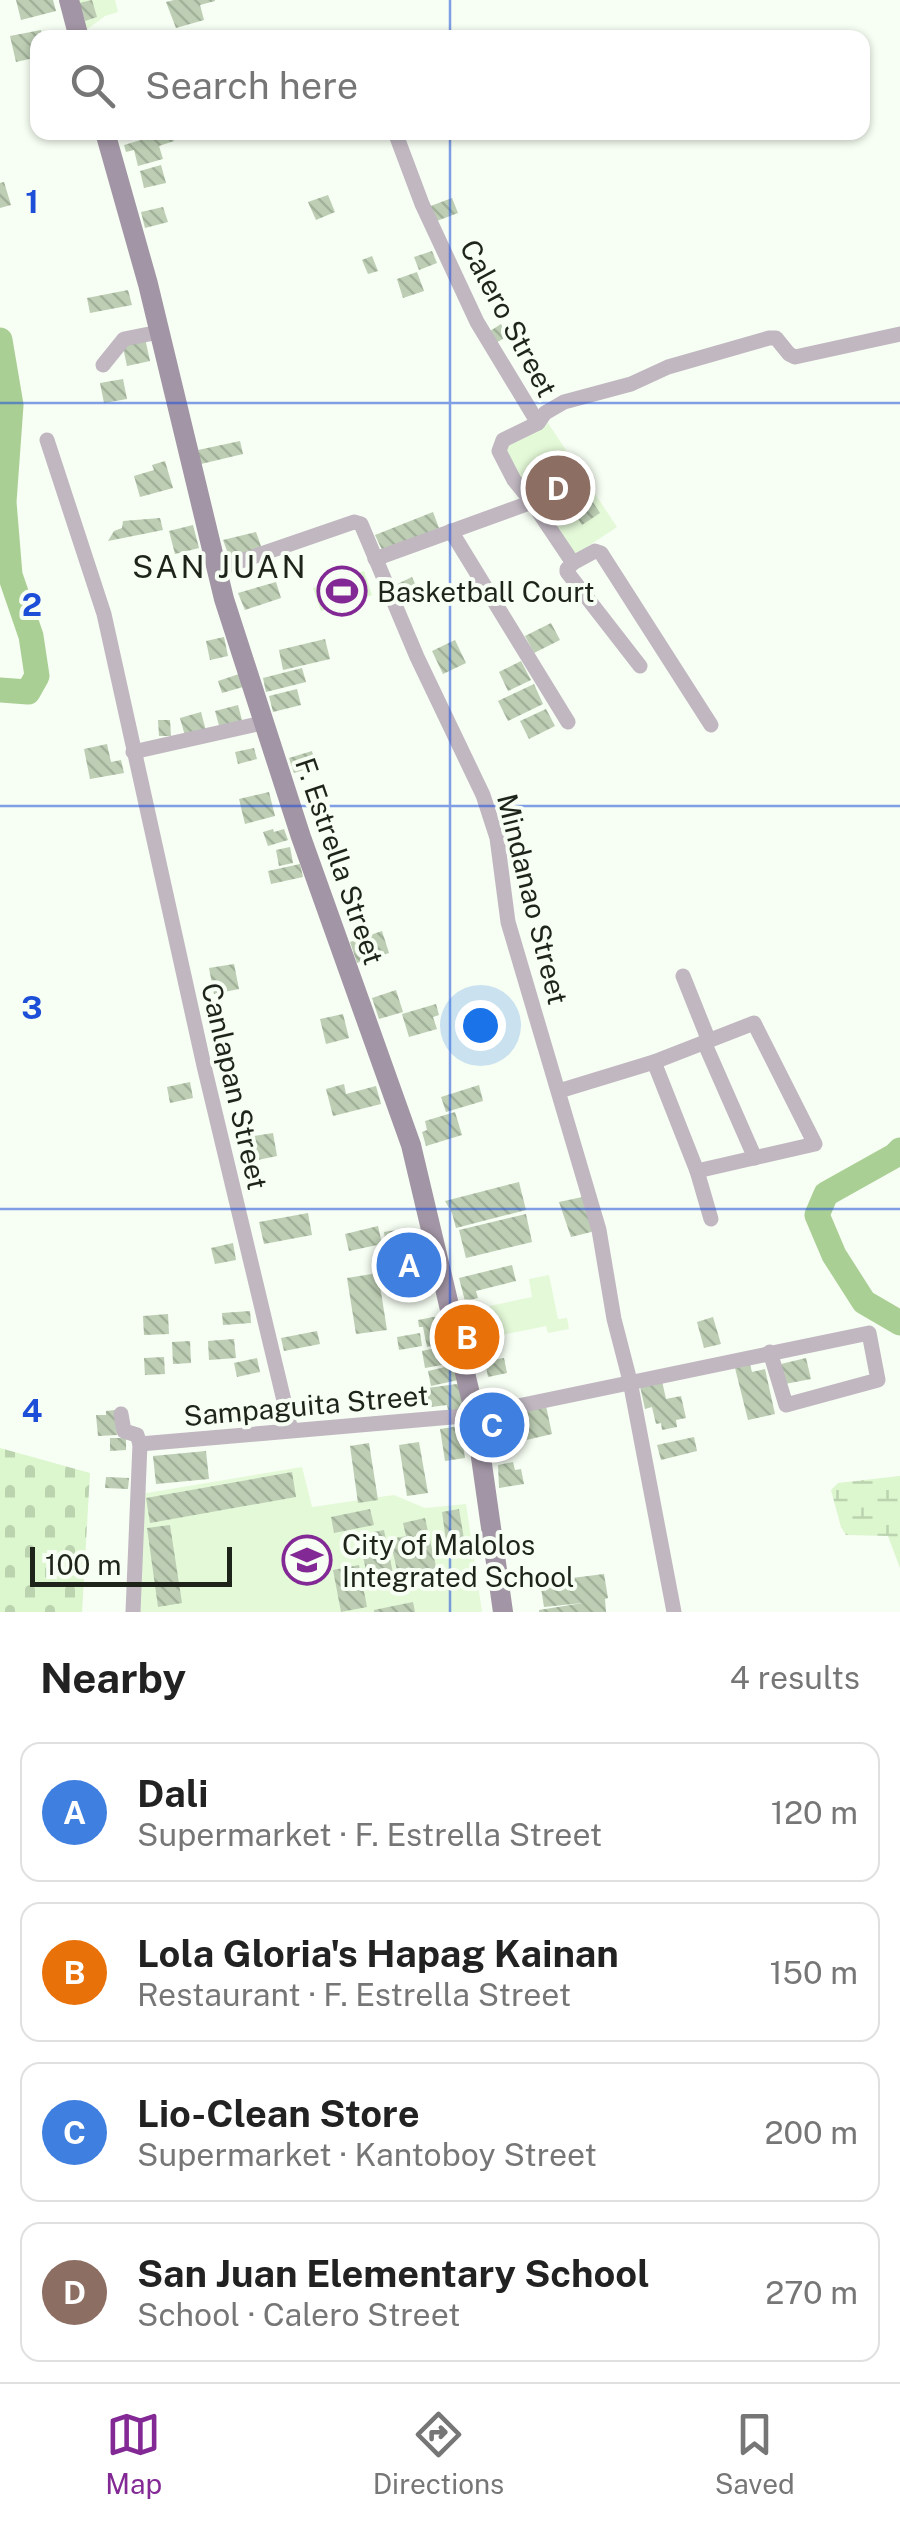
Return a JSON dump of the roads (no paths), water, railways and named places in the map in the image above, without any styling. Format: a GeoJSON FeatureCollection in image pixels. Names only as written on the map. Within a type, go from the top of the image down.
{"type":"FeatureCollection","features":[{"type":"Feature","properties":{"kind":"main road"},"geometry":{"type":"LineString","coordinates":[[69,0],[77,30]]}},
{"type":"Feature","properties":{"kind":"main road","name":"F. Estrella Street"},"geometry":{"type":"LineString","coordinates":[[107,140],[148,284],[216,570],[262,723],[411,1146],[434,1231],[476,1415],[503,1612]]}},
{"type":"Feature","properties":{"kind":"street","name":"Calero Street"},"geometry":{"type":"LineString","coordinates":[[397,140],[422,204],[478,322],[538,423],[503,440],[499,451],[514,480],[532,502]]}},
{"type":"Feature","properties":{"kind":"street"},"geometry":{"type":"LineString","coordinates":[[103,365],[124,339],[160,332]]}},
{"type":"Feature","properties":{"kind":"street"},"geometry":{"type":"LineString","coordinates":[[538,423],[545,413],[564,402],[769,338],[776,338],[795,357],[900,334]]}},
{"type":"Feature","properties":{"kind":"street","name":"Canlapan Street"},"geometry":{"type":"LineString","coordinates":[[47,440],[104,614],[209,1086],[291,1430]]}},
{"type":"Feature","properties":{"kind":"street"},"geometry":{"type":"LineString","coordinates":[[375,559],[532,502],[574,563]]}},
{"type":"Feature","properties":{"kind":"street","name":"Mindanao Street"},"geometry":{"type":"LineString","coordinates":[[216,570],[354,522],[362,524],[416,657],[484,795],[497,838],[508,922],[599,1230],[674,1612]]}},
{"type":"Feature","properties":{"kind":"street"},"geometry":{"type":"LineString","coordinates":[[451,531],[568,722]]}},
{"type":"Feature","properties":{"kind":"street"},"geometry":{"type":"LineString","coordinates":[[640,666],[567,572],[567,568],[595,551],[711,726]]}},
{"type":"Feature","properties":{"kind":"street"},"geometry":{"type":"LineString","coordinates":[[133,752],[262,723]]}},
{"type":"Feature","properties":{"kind":"street"},"geometry":{"type":"LineString","coordinates":[[684,976],[706,1042],[755,1158]]}},
{"type":"Feature","properties":{"kind":"street"},"geometry":{"type":"LineString","coordinates":[[559,1091],[654,1062],[754,1023],[815,1144],[697,1171]]}},
{"type":"Feature","properties":{"kind":"street"},"geometry":{"type":"LineString","coordinates":[[654,1062],[697,1171],[711,1219]]}},
{"type":"Feature","properties":{"kind":"street","name":"Sampaguita Street"},"geometry":{"type":"LineString","coordinates":[[140,1444],[476,1415],[630,1381],[770,1352],[869,1332],[878,1380],[786,1405],[770,1352]]}},
{"type":"Feature","properties":{"kind":"street"},"geometry":{"type":"LineString","coordinates":[[120,1414],[124,1431],[137,1435],[140,1444],[132,1612]]}},
{"type":"Feature","properties":{"kind":"waterway"},"geometry":{"type":"LineString","coordinates":[[0,340],[11,405],[4,502],[10,575],[31,636],[37,676],[28,692],[0,690]]}},
{"type":"Feature","properties":{"kind":"waterway"},"geometry":{"type":"LineString","coordinates":[[900,1150],[826,1194],[817,1215],[834,1255],[864,1302],[900,1323]]}},
{"type":"Feature","properties":{"kind":"place","name":"San Juan Elementary School"},"geometry":{"type":"Point","coordinates":[558,488]}},
{"type":"Feature","properties":{"kind":"place","name":"Basketball Court"},"geometry":{"type":"Point","coordinates":[342,591]}},
{"type":"Feature","properties":{"kind":"place","name":"Dali"},"geometry":{"type":"Point","coordinates":[409,1265]}},
{"type":"Feature","properties":{"kind":"place","name":"Lola Gloria's Hapag Kainan"},"geometry":{"type":"Point","coordinates":[467,1337]}},
{"type":"Feature","properties":{"kind":"place","name":"Lio-Clean Store"},"geometry":{"type":"Point","coordinates":[492,1425]}},
{"type":"Feature","properties":{"kind":"place","name":"City of Malolos Integrated School"},"geometry":{"type":"Point","coordinates":[307,1560]}},
{"type":"Feature","properties":{"kind":"district","name":"SAN JUAN"},"geometry":{"type":"Point","coordinates":[220,566]}}]}
